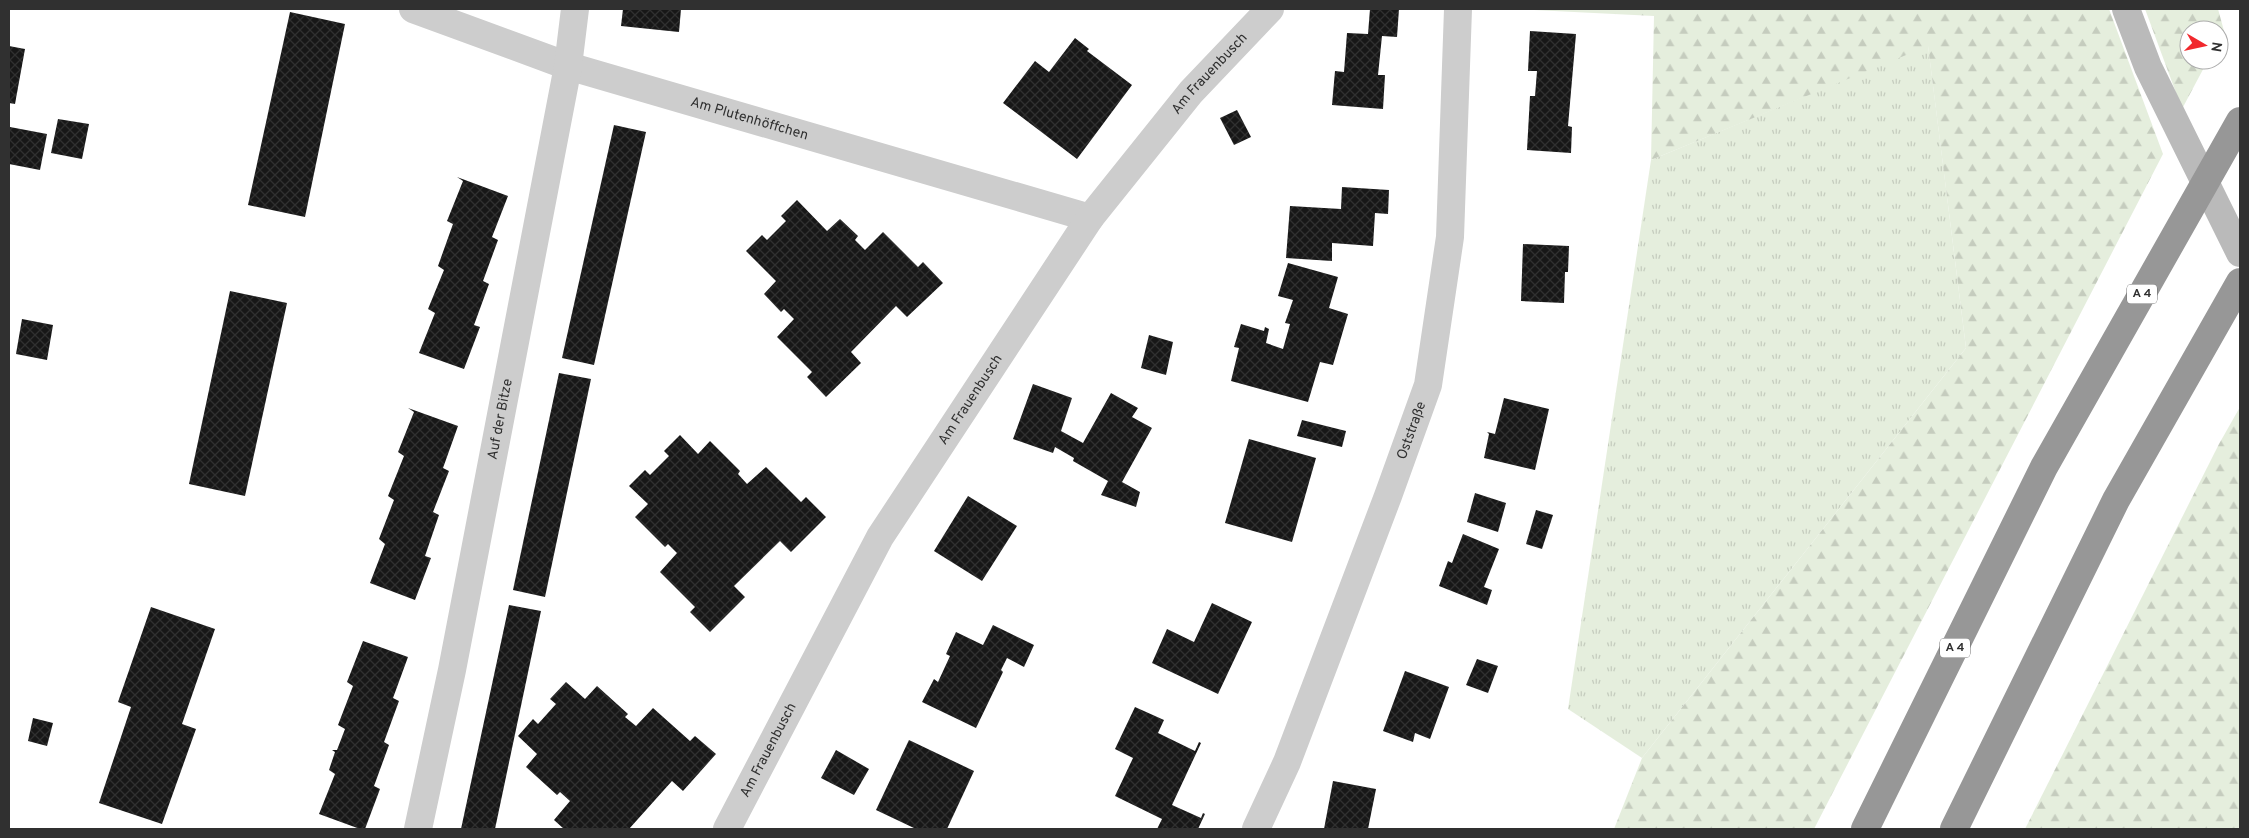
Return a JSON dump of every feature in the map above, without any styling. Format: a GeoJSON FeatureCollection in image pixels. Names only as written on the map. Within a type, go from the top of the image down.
{"type":"FeatureCollection","features":[{"type":"Feature","properties":{"kind":"highway","name":"A 4"},"geometry":{"type":"LineString","coordinates":[[1865,829],[2044,467],[2240,121]]}},
{"type":"Feature","properties":{"kind":"highway"},"geometry":{"type":"LineString","coordinates":[[1954,829],[2116,500],[2240,282]]}},
{"type":"Feature","properties":{"kind":"main road"},"geometry":{"type":"LineString","coordinates":[[2126,9],[2148,67],[2240,252]]}},
{"type":"Feature","properties":{"kind":"street","name":"Am Plutenhöffchen"},"geometry":{"type":"LineString","coordinates":[[413,9],[568,66],[1090,218]]}},
{"type":"Feature","properties":{"kind":"street","name":"Auf der Bitze"},"geometry":{"type":"LineString","coordinates":[[418,829],[455,651],[568,66],[575,9]]}},
{"type":"Feature","properties":{"kind":"street","name":"Am Frauenbusch"},"geometry":{"type":"LineString","coordinates":[[727,829],[880,537],[1090,218],[1191,92],[1270,9]]}},
{"type":"Feature","properties":{"kind":"street","name":"Oststraße"},"geometry":{"type":"LineString","coordinates":[[1256,829],[1287,762],[1428,385],[1450,237],[1458,9]]}},
{"type":"Feature","properties":{"kind":"green space"},"geometry":{"type":"Polygon","coordinates":[[[1515,9],[2109,9],[2163,154],[1814,829],[1614,829],[1642,758],[1966,348],[1928,46],[1651,160],[1654,16],[1515,9]]]}},
{"type":"Feature","properties":{"kind":"green space"},"geometry":{"type":"Polygon","coordinates":[[[2145,9],[2218,9],[2221,20],[2179,20],[2179,70],[2203,70],[2182,109],[2145,9]]]}},
{"type":"Feature","properties":{"kind":"green space"},"geometry":{"type":"Polygon","coordinates":[[[1928,45],[1966,348],[1642,758],[1568,709],[1651,160],[1928,45]]]}},
{"type":"Feature","properties":{"kind":"green space"},"geometry":{"type":"Polygon","coordinates":[[[2240,407],[2240,829],[2025,829],[2219,444],[2240,407]]]}},
{"type":"Feature","properties":{"kind":"building"},"geometry":{"type":"Polygon","coordinates":[[[623,9],[681,9],[679,32],[621,26],[623,9]]]}},
{"type":"Feature","properties":{"kind":"building"},"geometry":{"type":"Polygon","coordinates":[[[1370,9],[1399,9],[1397,37],[1382,36],[1378,75],[1385,75],[1383,109],[1332,105],[1335,71],[1344,72],[1347,33],[1368,34],[1370,9]]]}},
{"type":"Feature","properties":{"kind":"building"},"geometry":{"type":"Polygon","coordinates":[[[290,12],[345,24],[305,217],[248,205],[290,12]]]}},
{"type":"Feature","properties":{"kind":"building"},"geometry":{"type":"Polygon","coordinates":[[[1530,31],[1576,34],[1568,126],[1572,127],[1571,153],[1527,150],[1530,96],[1535,96],[1537,71],[1528,71],[1530,31]]]}},
{"type":"Feature","properties":{"kind":"building"},"geometry":{"type":"Polygon","coordinates":[[[1075,38],[1089,49],[1087,51],[1132,85],[1077,159],[1003,103],[1035,61],[1049,72],[1075,38]]]}},
{"type":"Feature","properties":{"kind":"building"},"geometry":{"type":"Polygon","coordinates":[[[9,46],[25,49],[15,104],[9,103],[9,46]]]}},
{"type":"Feature","properties":{"kind":"building"},"geometry":{"type":"Polygon","coordinates":[[[1237,110],[1251,137],[1234,145],[1220,118],[1237,110]]]}},
{"type":"Feature","properties":{"kind":"building"},"geometry":{"type":"Polygon","coordinates":[[[58,119],[89,124],[82,159],[51,153],[58,119]]]}},
{"type":"Feature","properties":{"kind":"building"},"geometry":{"type":"Polygon","coordinates":[[[614,125],[646,132],[594,365],[562,358],[614,125]]]}},
{"type":"Feature","properties":{"kind":"building"},"geometry":{"type":"Polygon","coordinates":[[[10,127],[47,134],[40,170],[9,164],[10,127]]]}},
{"type":"Feature","properties":{"kind":"building"},"geometry":{"type":"Polygon","coordinates":[[[457,177],[508,196],[492,237],[498,240],[483,281],[489,284],[474,325],[480,327],[464,369],[419,353],[435,313],[428,309],[444,270],[438,266],[453,224],[447,221],[463,181],[457,177]]]}},
{"type":"Feature","properties":{"kind":"building"},"geometry":{"type":"Polygon","coordinates":[[[1342,187],[1389,190],[1388,214],[1375,213],[1373,246],[1332,243],[1332,261],[1286,258],[1290,206],[1341,209],[1342,187]]]}},
{"type":"Feature","properties":{"kind":"building"},"geometry":{"type":"Polygon","coordinates":[[[797,200],[827,231],[840,219],[858,236],[855,240],[865,250],[883,232],[918,267],[923,262],[943,283],[907,317],[896,306],[851,352],[861,363],[826,397],[807,377],[812,372],[777,337],[794,319],[784,309],[781,312],[764,294],[776,281],[746,251],[762,235],[767,240],[786,221],[781,216],[797,200]]]}},
{"type":"Feature","properties":{"kind":"building"},"geometry":{"type":"Polygon","coordinates":[[[1523,244],[1569,246],[1568,272],[1565,272],[1564,303],[1521,301],[1523,244]]]}},
{"type":"Feature","properties":{"kind":"building"},"geometry":{"type":"Polygon","coordinates":[[[1288,263],[1338,277],[1329,308],[1348,314],[1333,365],[1320,362],[1308,402],[1231,381],[1239,348],[1234,347],[1241,324],[1264,331],[1265,327],[1269,329],[1266,343],[1283,349],[1290,324],[1285,323],[1293,300],[1278,296],[1288,263]]]}},
{"type":"Feature","properties":{"kind":"building"},"geometry":{"type":"Polygon","coordinates":[[[230,291],[287,303],[245,496],[189,484],[230,291]]]}},
{"type":"Feature","properties":{"kind":"building"},"geometry":{"type":"Polygon","coordinates":[[[22,319],[53,325],[47,360],[16,354],[22,319]]]}},
{"type":"Feature","properties":{"kind":"building"},"geometry":{"type":"Polygon","coordinates":[[[1149,335],[1173,342],[1166,375],[1141,368],[1149,335]]]}},
{"type":"Feature","properties":{"kind":"building"},"geometry":{"type":"Polygon","coordinates":[[[559,373],[591,379],[545,597],[513,590],[559,373]]]}},
{"type":"Feature","properties":{"kind":"building"},"geometry":{"type":"Polygon","coordinates":[[[1033,384],[1072,398],[1061,431],[1083,443],[1111,393],[1138,408],[1132,417],[1152,428],[1122,482],[1140,492],[1136,507],[1101,495],[1108,481],[1073,461],[1074,458],[1055,447],[1053,453],[1013,439],[1033,384]]]}},
{"type":"Feature","properties":{"kind":"building"},"geometry":{"type":"Polygon","coordinates":[[[1504,398],[1549,409],[1535,470],[1484,458],[1489,434],[1487,432],[1495,434],[1504,398]]]}},
{"type":"Feature","properties":{"kind":"building"},"geometry":{"type":"Polygon","coordinates":[[[408,408],[458,426],[443,468],[449,471],[433,512],[439,515],[425,556],[431,558],[415,600],[370,583],[385,544],[379,539],[394,500],[388,496],[404,456],[398,452],[414,412],[408,408]]]}},
{"type":"Feature","properties":{"kind":"building"},"geometry":{"type":"Polygon","coordinates":[[[1302,420],[1346,431],[1342,447],[1297,436],[1302,420]]]}},
{"type":"Feature","properties":{"kind":"building"},"geometry":{"type":"Polygon","coordinates":[[[680,435],[698,454],[710,441],[740,471],[738,474],[747,484],[766,467],[801,502],[806,497],[826,517],[791,552],[780,541],[734,586],[745,597],[710,632],[690,612],[695,607],[660,572],[677,553],[668,544],[665,547],[635,517],[648,504],[629,486],[645,470],[650,475],[669,456],[664,451],[680,435]]]}},
{"type":"Feature","properties":{"kind":"building"},"geometry":{"type":"Polygon","coordinates":[[[1249,439],[1316,458],[1292,542],[1225,523],[1249,439]]]}},
{"type":"Feature","properties":{"kind":"building"},"geometry":{"type":"Polygon","coordinates":[[[1475,493],[1506,503],[1498,532],[1467,522],[1475,493]]]}},
{"type":"Feature","properties":{"kind":"building"},"geometry":{"type":"Polygon","coordinates":[[[968,496],[1017,526],[982,581],[934,551],[968,496]]]}},
{"type":"Feature","properties":{"kind":"building"},"geometry":{"type":"Polygon","coordinates":[[[1536,510],[1553,515],[1542,549],[1526,544],[1536,510]]]}},
{"type":"Feature","properties":{"kind":"building"},"geometry":{"type":"Polygon","coordinates":[[[1463,534],[1499,549],[1484,587],[1492,590],[1487,605],[1439,586],[1448,561],[1452,563],[1463,534]]]}},
{"type":"Feature","properties":{"kind":"building"},"geometry":{"type":"Polygon","coordinates":[[[1212,603],[1252,622],[1218,694],[1152,663],[1167,629],[1194,642],[1212,603]]]}},
{"type":"Feature","properties":{"kind":"building"},"geometry":{"type":"Polygon","coordinates":[[[509,605],[541,611],[495,829],[461,829],[509,605]]]}},
{"type":"Feature","properties":{"kind":"building"},"geometry":{"type":"Polygon","coordinates":[[[151,607],[215,629],[182,724],[196,729],[162,824],[99,803],[131,707],[118,702],[151,607]]]}},
{"type":"Feature","properties":{"kind":"building"},"geometry":{"type":"Polygon","coordinates":[[[993,625],[1034,645],[1024,667],[1007,658],[1001,670],[1003,672],[976,728],[922,702],[934,679],[938,682],[950,656],[946,654],[956,632],[983,645],[993,625]]]}},
{"type":"Feature","properties":{"kind":"building"},"geometry":{"type":"Polygon","coordinates":[[[363,641],[408,657],[393,698],[399,701],[384,742],[389,745],[374,786],[380,789],[365,829],[360,829],[319,814],[335,774],[329,770],[335,752],[332,750],[337,750],[345,729],[338,725],[353,686],[347,682],[363,641]]]}},
{"type":"Feature","properties":{"kind":"building"},"geometry":{"type":"Polygon","coordinates":[[[1477,659],[1498,666],[1488,693],[1466,685],[1477,659]]]}},
{"type":"Feature","properties":{"kind":"building"},"geometry":{"type":"Polygon","coordinates":[[[1405,671],[1449,687],[1430,739],[1415,733],[1413,742],[1383,731],[1405,671]]]}},
{"type":"Feature","properties":{"kind":"building"},"geometry":{"type":"Polygon","coordinates":[[[566,682],[585,699],[597,686],[628,714],[625,717],[636,726],[653,708],[690,741],[695,736],[716,754],[683,791],[672,781],[629,829],[564,829],[554,820],[570,801],[560,792],[557,795],[526,767],[537,754],[518,736],[533,719],[538,724],[556,704],[550,699],[566,682]]]}},
{"type":"Feature","properties":{"kind":"building"},"geometry":{"type":"Polygon","coordinates":[[[1135,707],[1164,720],[1158,733],[1195,751],[1199,742],[1201,743],[1172,805],[1201,818],[1203,813],[1205,814],[1198,829],[1157,829],[1162,819],[1115,796],[1133,758],[1115,749],[1135,707]]]}},
{"type":"Feature","properties":{"kind":"building"},"geometry":{"type":"Polygon","coordinates":[[[33,718],[53,723],[47,746],[28,741],[33,718]]]}},
{"type":"Feature","properties":{"kind":"building"},"geometry":{"type":"Polygon","coordinates":[[[909,740],[974,771],[947,829],[916,829],[876,810],[909,740]]]}},
{"type":"Feature","properties":{"kind":"building"},"geometry":{"type":"Polygon","coordinates":[[[836,750],[869,769],[854,795],[821,778],[836,750]]]}},
{"type":"Feature","properties":{"kind":"building"},"geometry":{"type":"Polygon","coordinates":[[[1333,781],[1376,789],[1368,829],[1324,829],[1333,781]]]}}]}
